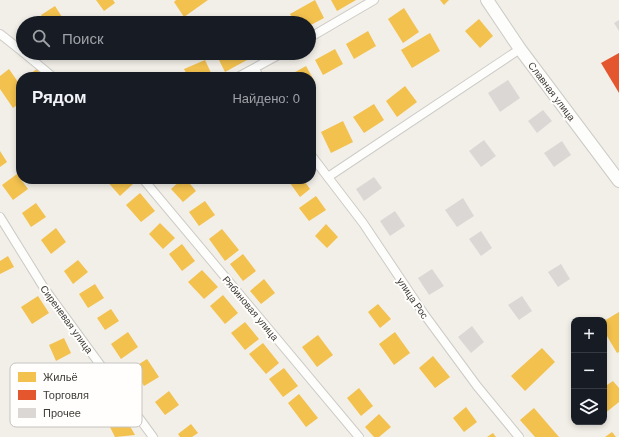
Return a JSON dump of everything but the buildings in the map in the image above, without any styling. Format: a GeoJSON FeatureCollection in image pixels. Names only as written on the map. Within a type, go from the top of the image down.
{"type":"FeatureCollection","features":[{"type":"Feature","properties":{"kind":"street"},"geometry":{"type":"LineString","coordinates":[[316,34],[374,0]]}},
{"type":"Feature","properties":{"kind":"street","name":"Славная улица"},"geometry":{"type":"LineString","coordinates":[[487,0],[520,49],[619,181]]}},
{"type":"Feature","properties":{"kind":"street"},"geometry":{"type":"LineString","coordinates":[[0,34],[16,47]]}},
{"type":"Feature","properties":{"kind":"street"},"geometry":{"type":"LineString","coordinates":[[328,178],[520,49]]}},
{"type":"Feature","properties":{"kind":"street"},"geometry":{"type":"LineString","coordinates":[[32,60],[47,72]]}},
{"type":"Feature","properties":{"kind":"street"},"geometry":{"type":"LineString","coordinates":[[248,72],[270,60]]}},
{"type":"Feature","properties":{"kind":"street","name":"улица Рос"},"geometry":{"type":"LineString","coordinates":[[316,162],[363,223],[424,314],[477,386],[518,437]]}},
{"type":"Feature","properties":{"kind":"street","name":"Рябиновая улица"},"geometry":{"type":"LineString","coordinates":[[147,184],[359,437]]}},
{"type":"Feature","properties":{"kind":"street","name":"Сиреневая улица"},"geometry":{"type":"LineString","coordinates":[[0,217],[44,288],[99,363]]}},
{"type":"Feature","properties":{"kind":"street","name":"Сиреневая улица"},"geometry":{"type":"LineString","coordinates":[[142,422],[153,437]]}}]}
